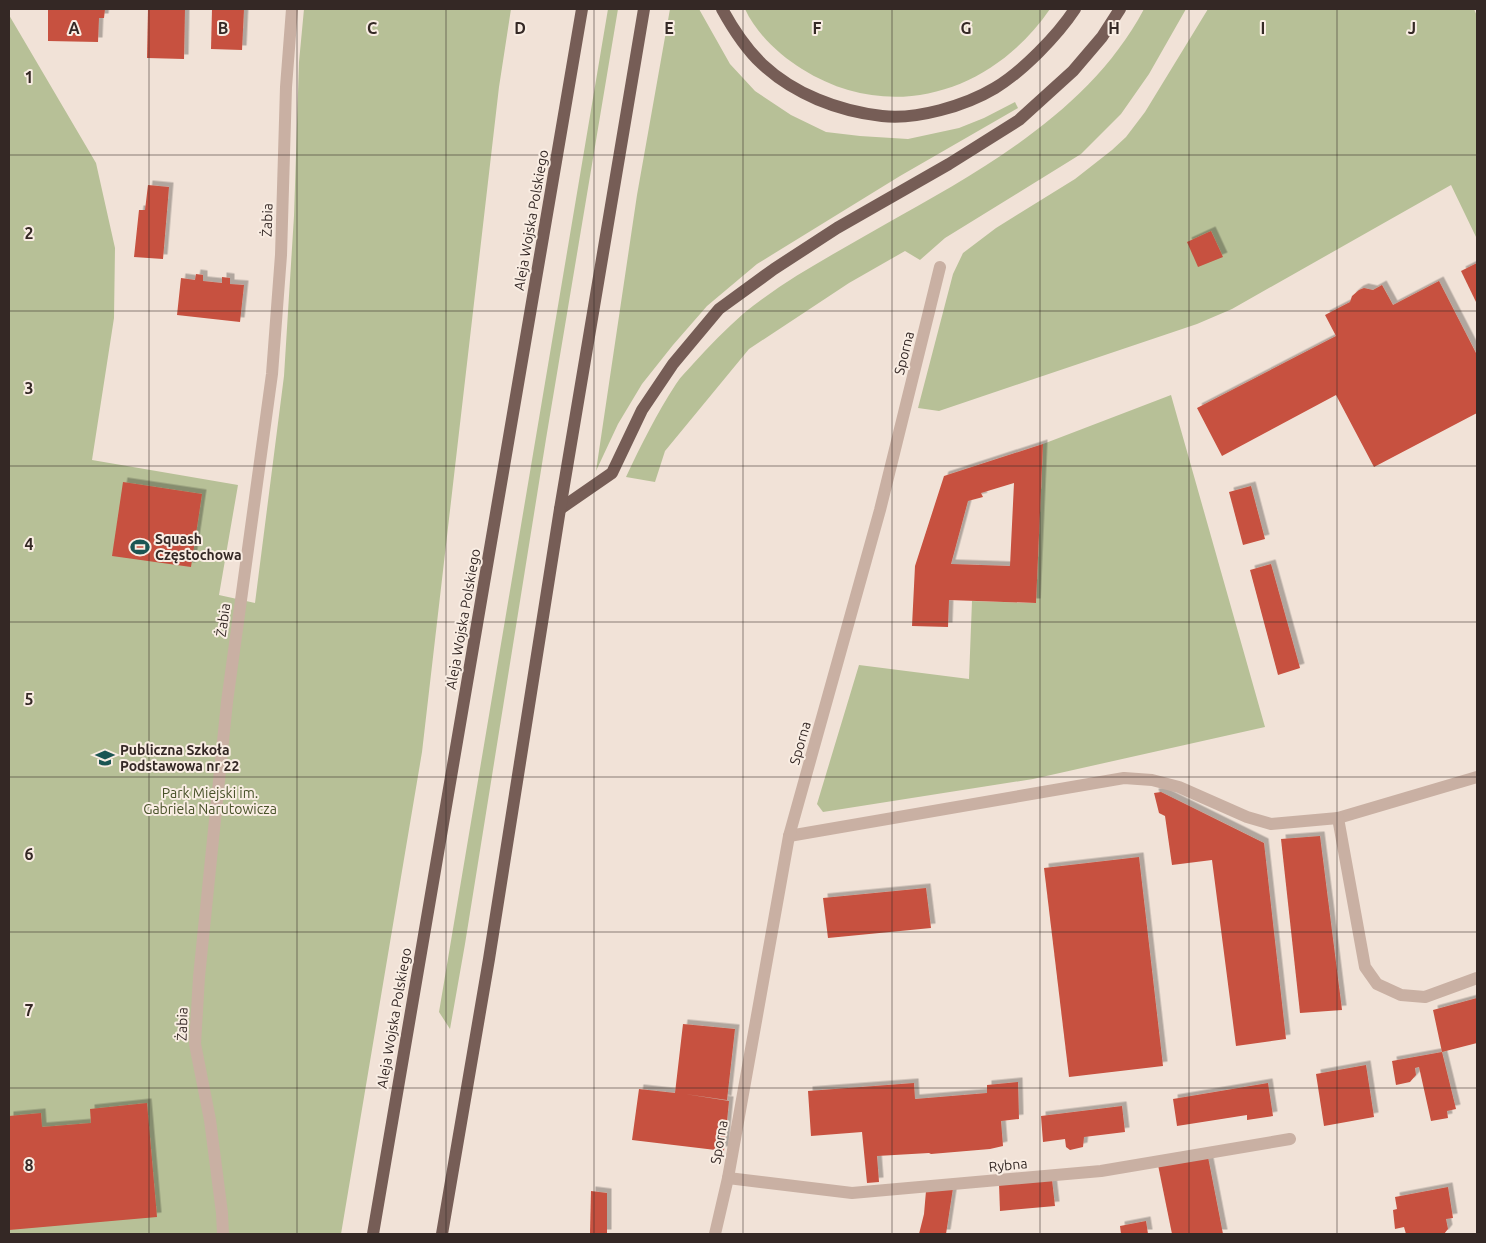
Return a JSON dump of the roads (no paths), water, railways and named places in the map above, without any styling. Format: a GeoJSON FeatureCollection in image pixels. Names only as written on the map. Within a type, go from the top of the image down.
{"type":"FeatureCollection","features":[{"type":"Feature","properties":{"kind":"main road","name":"Aleja Wojska Polskiego"},"geometry":{"type":"LineString","coordinates":[[373,1234],[582,9]]}},
{"type":"Feature","properties":{"kind":"main road"},"geometry":{"type":"LineString","coordinates":[[442,1234],[490,950],[560,509],[644,9]]}},
{"type":"Feature","properties":{"kind":"main road"},"geometry":{"type":"LineString","coordinates":[[722,9],[746,48],[762,64],[801,92],[823,102],[883,116],[932,112],[952,106],[995,88],[1030,61],[1063,26],[1075,9]]}},
{"type":"Feature","properties":{"kind":"main road"},"geometry":{"type":"LineString","coordinates":[[560,509],[612,473],[642,410],[673,364],[719,309],[774,269],[837,228],[949,164],[1018,120],[1073,71],[1102,37],[1120,9]]}},
{"type":"Feature","properties":{"kind":"street","name":"Żabia"},"geometry":{"type":"LineString","coordinates":[[223,1234],[210,1120],[195,1044],[199,977],[227,702],[272,374],[281,255],[286,87],[292,9]]}},
{"type":"Feature","properties":{"kind":"street","name":"Sporna"},"geometry":{"type":"LineString","coordinates":[[715,1234],[728,1178],[789,836],[880,510],[940,267]]}},
{"type":"Feature","properties":{"kind":"street"},"geometry":{"type":"LineString","coordinates":[[789,836],[1124,778],[1152,780],[1179,787],[1247,817],[1271,824],[1338,818],[1477,777]]}},
{"type":"Feature","properties":{"kind":"street"},"geometry":{"type":"LineString","coordinates":[[1338,818],[1365,967],[1377,984],[1401,995],[1425,997],[1477,978]]}},
{"type":"Feature","properties":{"kind":"street","name":"Rybna"},"geometry":{"type":"LineString","coordinates":[[728,1178],[852,1193],[1101,1171],[1290,1139]]}},
{"type":"Feature","properties":{"kind":"place","name":"Squash Częstochowa"},"geometry":{"type":"Point","coordinates":[140,547]}},
{"type":"Feature","properties":{"kind":"place","name":"Publiczna Szkoła Podstawowa nr 22"},"geometry":{"type":"Point","coordinates":[105,758]}},
{"type":"Feature","properties":{"kind":"park label","name":"Park Miejski im. Gabriela Narutowicza"},"geometry":{"type":"Point","coordinates":[210,802]}}]}
